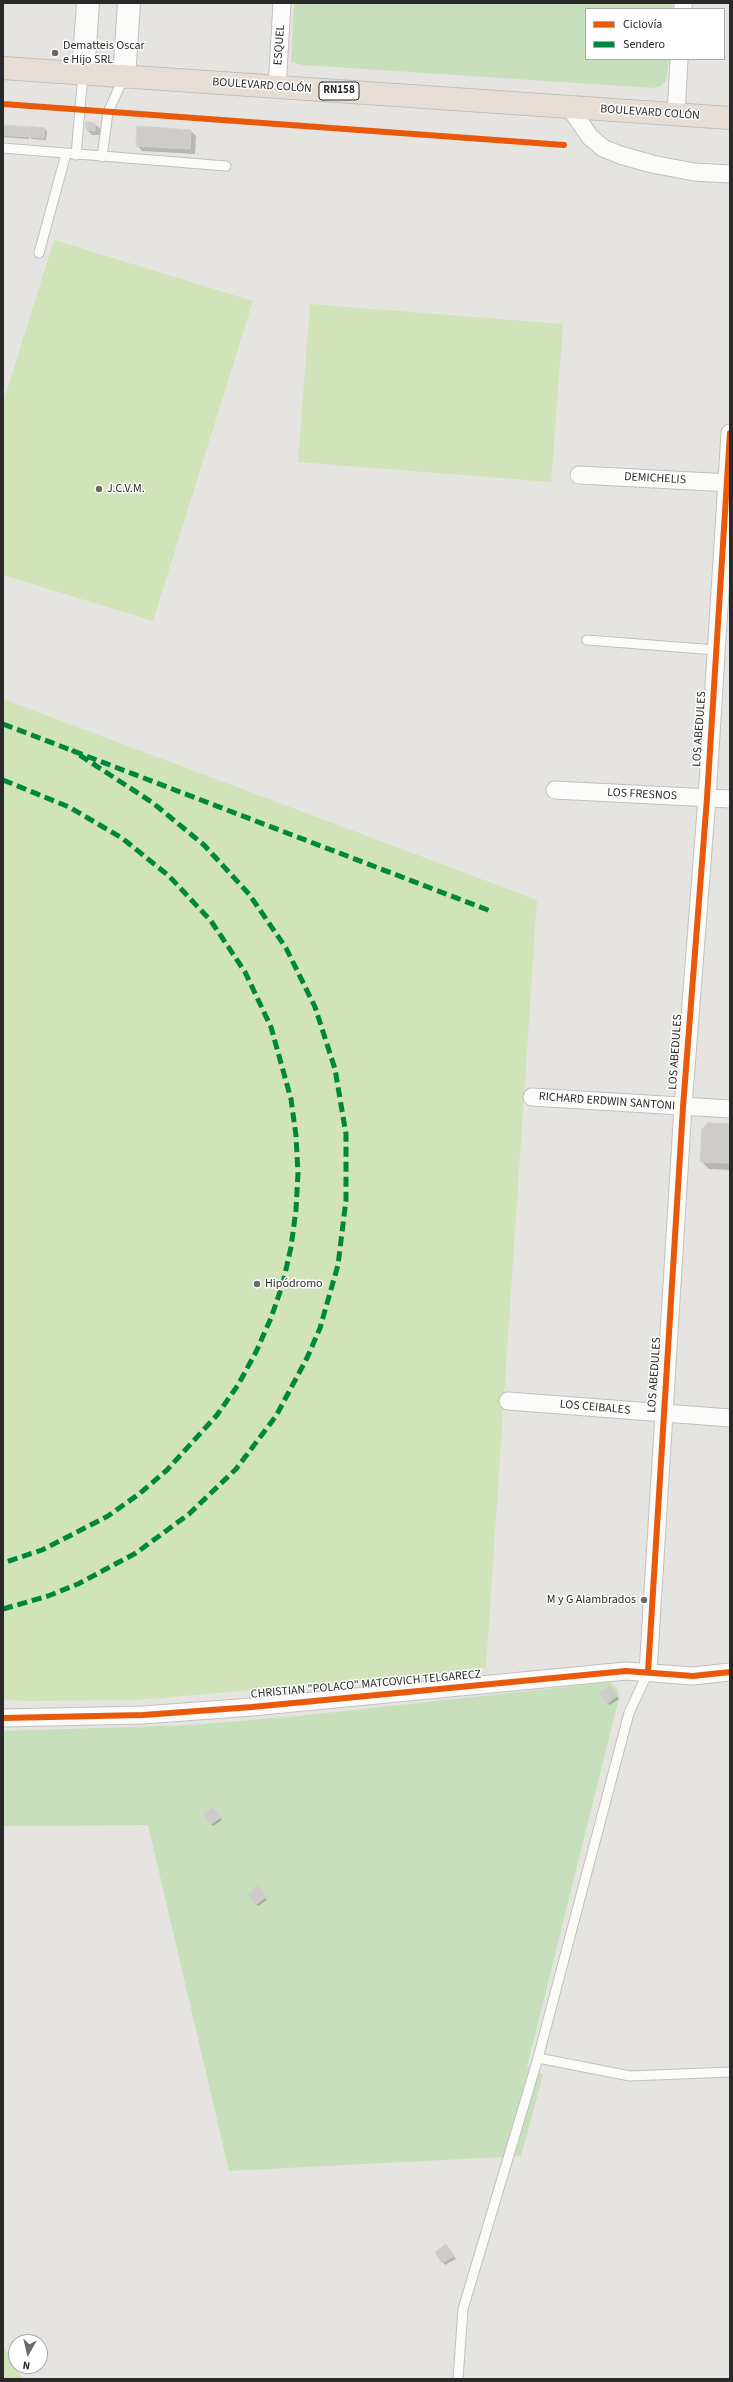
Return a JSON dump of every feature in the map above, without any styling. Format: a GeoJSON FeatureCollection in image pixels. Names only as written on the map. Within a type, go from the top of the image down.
{"type":"FeatureCollection","features":[{"type":"Feature","properties":{"kind":"highway","name":"BOULEVARD COLÓN"},"geometry":{"type":"LineString","coordinates":[[3,68],[730,118]]}},
{"type":"Feature","properties":{"kind":"main road"},"geometry":{"type":"LineString","coordinates":[[83,74],[88,3]]}},
{"type":"Feature","properties":{"kind":"main road"},"geometry":{"type":"LineString","coordinates":[[124,77],[129,3]]}},
{"type":"Feature","properties":{"kind":"street","name":"ESQUEL"},"geometry":{"type":"LineString","coordinates":[[277,87],[282,3]]}},
{"type":"Feature","properties":{"kind":"street"},"geometry":{"type":"LineString","coordinates":[[676,115],[679,60]]}},
{"type":"Feature","properties":{"kind":"street"},"geometry":{"type":"LineString","coordinates":[[570,108],[590,137],[603,148],[620,156],[694,172],[730,174]]}},
{"type":"Feature","properties":{"kind":"street","name":"LOS ABEDULES"},"geometry":{"type":"LineString","coordinates":[[648,1672],[683,1107],[728,483],[730,433]]}},
{"type":"Feature","properties":{"kind":"street","name":"DEMICHELIS"},"geometry":{"type":"LineString","coordinates":[[579,475],[728,483]]}},
{"type":"Feature","properties":{"kind":"street","name":"LOS FRESNOS"},"geometry":{"type":"LineString","coordinates":[[555,790],[730,799]]}},
{"type":"Feature","properties":{"kind":"street","name":"RICHARD ERDWIN SANTONI"},"geometry":{"type":"LineString","coordinates":[[532,1097],[730,1109]]}},
{"type":"Feature","properties":{"kind":"street","name":"LOS CEIBALES"},"geometry":{"type":"LineString","coordinates":[[508,1401],[730,1418]]}},
{"type":"Feature","properties":{"kind":"street","name":"CHRISTIAN \"POLACO\" MATCOVICH TELGARECZ"},"geometry":{"type":"LineString","coordinates":[[3,1718],[143,1715],[260,1706],[626,1672],[648,1672],[693,1676],[730,1672]]}},
{"type":"Feature","properties":{"kind":"lane"},"geometry":{"type":"LineString","coordinates":[[76,155],[83,74]]}},
{"type":"Feature","properties":{"kind":"lane"},"geometry":{"type":"LineString","coordinates":[[102,157],[108,112],[124,77]]}},
{"type":"Feature","properties":{"kind":"lane"},"geometry":{"type":"LineString","coordinates":[[3,148],[226,166]]}},
{"type":"Feature","properties":{"kind":"lane"},"geometry":{"type":"LineString","coordinates":[[39,253],[66,154]]}},
{"type":"Feature","properties":{"kind":"lane"},"geometry":{"type":"LineString","coordinates":[[587,640],[716,650]]}},
{"type":"Feature","properties":{"kind":"lane"},"geometry":{"type":"LineString","coordinates":[[458,2379],[463,2309],[538,2058],[629,1713],[648,1672]]}},
{"type":"Feature","properties":{"kind":"lane"},"geometry":{"type":"LineString","coordinates":[[538,2058],[630,2076],[730,2072]]}},
{"type":"Feature","properties":{"kind":"green space"},"geometry":{"type":"Polygon","coordinates":[[[294,3],[673,3],[673,8],[585,8],[585,60],[669,60],[666,81],[661,86],[653,88],[303,65],[291,62],[294,3]]]}},
{"type":"Feature","properties":{"kind":"green space","name":"J.C.V.M."},"geometry":{"type":"Polygon","coordinates":[[[54,240],[253,301],[153,621],[3,575],[3,403],[54,240]]]}},
{"type":"Feature","properties":{"kind":"green space"},"geometry":{"type":"Polygon","coordinates":[[[310,304],[563,324],[551,482],[298,462],[310,304]]]}},
{"type":"Feature","properties":{"kind":"green space","name":"Hipódromo"},"geometry":{"type":"Polygon","coordinates":[[[3,699],[537,900],[486,1667],[415,1676],[137,1700],[23,1701],[3,1699],[3,699]]]}},
{"type":"Feature","properties":{"kind":"green space"},"geometry":{"type":"Polygon","coordinates":[[[610,1682],[618,1689],[619,1698],[527,2067],[543,2075],[521,2156],[229,2171],[148,1825],[3,1826],[3,1731],[192,1725],[298,1716],[610,1682]]]}},
{"type":"Feature","properties":{"kind":"green space"},"geometry":{"type":"Polygon","coordinates":[[[3,2346],[8,2354],[8,2374],[20,2374],[23,2379],[3,2379],[3,2346]]]}},
{"type":"Feature","properties":{"kind":"building"},"geometry":{"type":"Polygon","coordinates":[[[86,122],[95,123],[95,131],[86,130],[86,122]]]}},
{"type":"Feature","properties":{"kind":"building"},"geometry":{"type":"Polygon","coordinates":[[[3,125],[28,127],[27,137],[3,135],[3,125]]]}},
{"type":"Feature","properties":{"kind":"building"},"geometry":{"type":"Polygon","coordinates":[[[29,126],[45,128],[44,138],[28,137],[29,126]]]}},
{"type":"Feature","properties":{"kind":"building"},"geometry":{"type":"Polygon","coordinates":[[[137,126],[191,130],[190,149],[136,146],[137,126]]]}},
{"type":"Feature","properties":{"kind":"building"},"geometry":{"type":"Polygon","coordinates":[[[708,1123],[730,1124],[730,1163],[700,1162],[702,1129],[708,1123]]]}},
{"type":"Feature","properties":{"kind":"building"},"geometry":{"type":"Polygon","coordinates":[[[610,1686],[617,1696],[607,1704],[599,1693],[610,1686]]]}},
{"type":"Feature","properties":{"kind":"building"},"geometry":{"type":"Polygon","coordinates":[[[213,1807],[221,1817],[210,1825],[203,1814],[213,1807]]]}},
{"type":"Feature","properties":{"kind":"building"},"geometry":{"type":"Polygon","coordinates":[[[258,1886],[266,1897],[255,1905],[248,1894],[258,1886]]]}},
{"type":"Feature","properties":{"kind":"building"},"geometry":{"type":"Polygon","coordinates":[[[446,2244],[454,2256],[442,2263],[435,2252],[446,2244]]]}},
{"type":"Feature","properties":{"kind":"marked path"},"geometry":{"type":"LineString","coordinates":[[3,724],[493,912]]}},
{"type":"Feature","properties":{"kind":"marked path"},"geometry":{"type":"LineString","coordinates":[[3,1609],[48,1596],[78,1584],[136,1553],[189,1514],[236,1469],[276,1416],[307,1358],[320,1328],[338,1265],[346,1200],[346,1134],[335,1069],[315,1007],[286,948],[249,894],[204,845],[153,803],[72,750]]}},
{"type":"Feature","properties":{"kind":"marked path"},"geometry":{"type":"LineString","coordinates":[[3,780],[69,807],[122,838],[169,876],[211,921],[245,972],[271,1027],[291,1099],[296,1136],[298,1173],[296,1210],[291,1247],[283,1283],[271,1318],[256,1352],[238,1385],[217,1415],[167,1470],[139,1494],[108,1516],[42,1550],[3,1563]]}},
{"type":"Feature","properties":{"kind":"cycle path"},"geometry":{"type":"LineString","coordinates":[[3,104],[564,145]]}},
{"type":"Feature","properties":{"kind":"cycle path"},"geometry":{"type":"LineString","coordinates":[[648,1672],[683,1107],[707,798],[730,433]]}},
{"type":"Feature","properties":{"kind":"cycle path"},"geometry":{"type":"LineString","coordinates":[[3,1718],[143,1715],[252,1707],[626,1671],[693,1676],[730,1672]]}},
{"type":"Feature","properties":{"kind":"place","name":"Dematteis Oscar e Hijo SRL"},"geometry":{"type":"Point","coordinates":[55,53]}},
{"type":"Feature","properties":{"kind":"place","name":"J.C.V.M."},"geometry":{"type":"Point","coordinates":[99,489]}},
{"type":"Feature","properties":{"kind":"place","name":"Hipódromo"},"geometry":{"type":"Point","coordinates":[257,1284]}},
{"type":"Feature","properties":{"kind":"place","name":"M y G Alambrados"},"geometry":{"type":"Point","coordinates":[644,1600]}}]}
